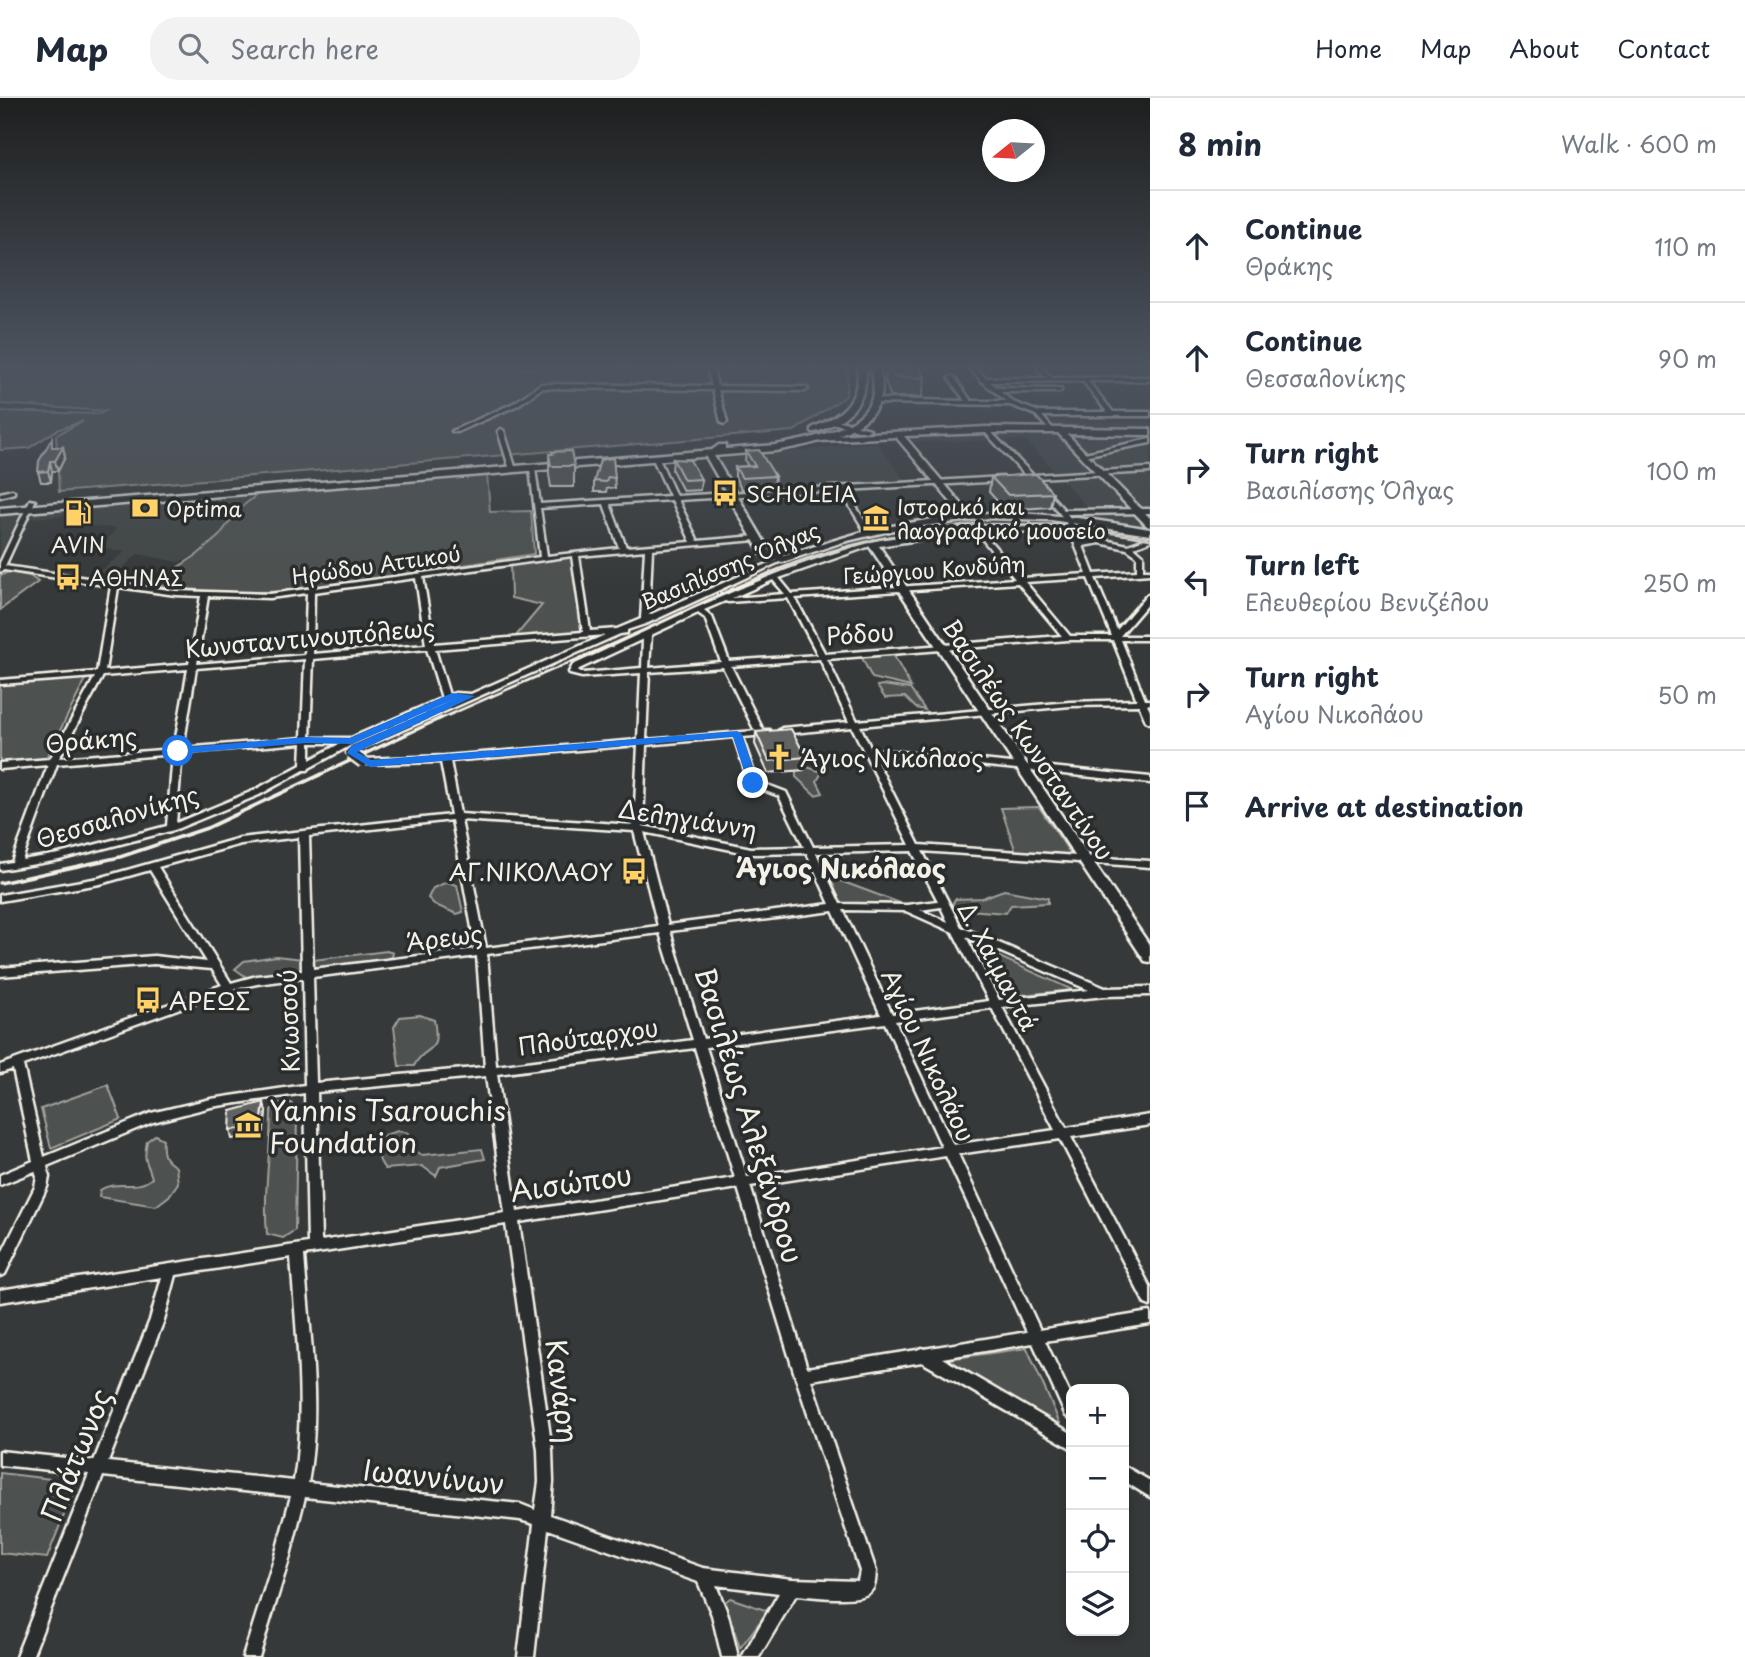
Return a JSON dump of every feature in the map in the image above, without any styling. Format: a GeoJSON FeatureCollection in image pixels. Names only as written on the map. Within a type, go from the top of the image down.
{"type":"FeatureCollection","features":[{"type":"Feature","properties":{"kind":"main road"},"geometry":{"type":"LineString","coordinates":[[0,511],[31,505],[511,466],[774,441]]}},
{"type":"Feature","properties":{"kind":"main road"},"geometry":{"type":"LineString","coordinates":[[511,466],[532,469],[709,455],[779,447],[807,441]]}},
{"type":"Feature","properties":{"kind":"main road"},"geometry":{"type":"LineString","coordinates":[[904,441],[968,517]]}},
{"type":"Feature","properties":{"kind":"main road"},"geometry":{"type":"LineString","coordinates":[[1068,441],[1150,524]]}},
{"type":"Feature","properties":{"kind":"main road"},"geometry":{"type":"LineString","coordinates":[[709,455],[722,447]]}},
{"type":"Feature","properties":{"kind":"main road"},"geometry":{"type":"LineString","coordinates":[[709,455],[766,555],[783,559]]}},
{"type":"Feature","properties":{"kind":"main road"},"geometry":{"type":"LineString","coordinates":[[0,503],[31,505]]}},
{"type":"Feature","properties":{"kind":"main road","name":"Βασιλίσσης Όλγας"},"geometry":{"type":"LineString","coordinates":[[783,559],[968,517],[1066,515],[1150,532]]}},
{"type":"Feature","properties":{"kind":"main road"},"geometry":{"type":"LineString","coordinates":[[871,538],[976,528],[1072,529]]}},
{"type":"Feature","properties":{"kind":"main road","name":"Βασιλέως Κωνσταντίνου"},"geometry":{"type":"LineString","coordinates":[[871,538],[1150,957]]}},
{"type":"Feature","properties":{"kind":"street"},"geometry":{"type":"LineString","coordinates":[[504,441],[511,466]]}},
{"type":"Feature","properties":{"kind":"street"},"geometry":{"type":"LineString","coordinates":[[996,441],[1066,515],[1146,702],[1150,721]]}},
{"type":"Feature","properties":{"kind":"street"},"geometry":{"type":"LineString","coordinates":[[1083,454],[1150,441]]}},
{"type":"Feature","properties":{"kind":"street"},"geometry":{"type":"LineString","coordinates":[[656,459],[695,543]]}},
{"type":"Feature","properties":{"kind":"street"},"geometry":{"type":"LineString","coordinates":[[532,469],[544,558]]}},
{"type":"Feature","properties":{"kind":"street"},"geometry":{"type":"LineString","coordinates":[[537,506],[1150,470]]}},
{"type":"Feature","properties":{"kind":"street"},"geometry":{"type":"LineString","coordinates":[[647,634],[871,538],[842,489]]}},
{"type":"Feature","properties":{"kind":"street"},"geometry":{"type":"LineString","coordinates":[[0,495],[12,492]]}},
{"type":"Feature","properties":{"kind":"street"},"geometry":{"type":"LineString","coordinates":[[606,502],[623,549]]}},
{"type":"Feature","properties":{"kind":"street"},"geometry":{"type":"LineString","coordinates":[[1,568],[31,505]]}},
{"type":"Feature","properties":{"kind":"street"},"geometry":{"type":"LineString","coordinates":[[1066,515],[1150,511]]}},
{"type":"Feature","properties":{"kind":"street"},"geometry":{"type":"LineString","coordinates":[[976,528],[1068,638]]}},
{"type":"Feature","properties":{"kind":"street","name":"Ηρώδου Αττικού"},"geometry":{"type":"LineString","coordinates":[[1,568],[205,595],[270,596],[311,593],[575,554],[756,538]]}},
{"type":"Feature","properties":{"kind":"street"},"geometry":{"type":"LineString","coordinates":[[1129,547],[1150,539]]}},
{"type":"Feature","properties":{"kind":"street"},"geometry":{"type":"LineString","coordinates":[[1079,545],[1100,541],[1129,547],[1140,555],[1140,572]]}},
{"type":"Feature","properties":{"kind":"street"},"geometry":{"type":"LineString","coordinates":[[645,621],[649,547]]}},
{"type":"Feature","properties":{"kind":"street"},"geometry":{"type":"LineString","coordinates":[[575,554],[587,634]]}},
{"type":"Feature","properties":{"kind":"street","name":"Βασιλίσσης Όλγας"},"geometry":{"type":"LineString","coordinates":[[446,759],[363,762],[352,753],[355,748],[470,696],[624,631],[783,559]]}},
{"type":"Feature","properties":{"kind":"street","name":"Γεώργιου Κονδύλη"},"geometry":{"type":"LineString","coordinates":[[719,601],[1150,572]]}},
{"type":"Feature","properties":{"kind":"street"},"geometry":{"type":"LineString","coordinates":[[419,576],[430,646],[446,699]]}},
{"type":"Feature","properties":{"kind":"street","name":"Δ. Χαιμαντά"},"geometry":{"type":"LineString","coordinates":[[775,578],[790,596],[821,655],[918,848],[943,904],[1150,1300]]}},
{"type":"Feature","properties":{"kind":"street"},"geometry":{"type":"LineString","coordinates":[[16,865],[53,762],[101,673],[115,585]]}},
{"type":"Feature","properties":{"kind":"street"},"geometry":{"type":"LineString","coordinates":[[305,768],[311,593]]}},
{"type":"Feature","properties":{"kind":"street"},"geometry":{"type":"LineString","coordinates":[[171,828],[178,751],[205,595]]}},
{"type":"Feature","properties":{"kind":"street"},"geometry":{"type":"LineString","coordinates":[[1116,636],[1150,597]]}},
{"type":"Feature","properties":{"kind":"street"},"geometry":{"type":"LineString","coordinates":[[699,610],[708,617],[726,664],[760,733]]}},
{"type":"Feature","properties":{"kind":"street","name":"Κωνσταντινουπόλεως"},"geometry":{"type":"LineString","coordinates":[[0,682],[624,631]]}},
{"type":"Feature","properties":{"kind":"street","name":"Ρόδου"},"geometry":{"type":"LineString","coordinates":[[647,634],[576,667],[573,673],[582,675],[645,668],[1068,638],[1150,638]]}},
{"type":"Feature","properties":{"kind":"street","name":"Βασιλέως Αλεξάνδρου"},"geometry":{"type":"LineString","coordinates":[[647,634],[638,828],[664,929],[803,1374],[868,1571],[867,1584],[862,1589],[852,1590]]}},
{"type":"Feature","properties":{"kind":"street","name":"Θεσσαλονίκης"},"geometry":{"type":"LineString","coordinates":[[0,867],[171,828],[256,793],[352,741],[455,695],[470,696]]}},
{"type":"Feature","properties":{"kind":"street"},"geometry":{"type":"LineString","coordinates":[[446,759],[1146,702]]}},
{"type":"Feature","properties":{"kind":"street","name":"Αγίου Νικολάου"},"geometry":{"type":"LineString","coordinates":[[737,734],[753,783],[783,794],[1066,1400]]}},
{"type":"Feature","properties":{"kind":"street","name":"Θράκης"},"geometry":{"type":"LineString","coordinates":[[0,766],[306,740],[352,741]]}},
{"type":"Feature","properties":{"kind":"street"},"geometry":{"type":"LineString","coordinates":[[869,751],[1150,780]]}},
{"type":"Feature","properties":{"kind":"street","name":"Κανάρη"},"geometry":{"type":"LineString","coordinates":[[446,759],[482,954],[491,1070],[543,1422],[547,1482],[526,1657]]}},
{"type":"Feature","properties":{"kind":"street","name":"Δεληγιάννη"},"geometry":{"type":"LineString","coordinates":[[1,901],[154,868],[240,841],[456,817],[638,828],[751,851],[918,848],[1150,864]]}},
{"type":"Feature","properties":{"kind":"street","name":"Κνωσσού"},"geometry":{"type":"LineString","coordinates":[[304,834],[315,1248]]}},
{"type":"Feature","properties":{"kind":"street"},"geometry":{"type":"LineString","coordinates":[[154,868],[228,987]]}},
{"type":"Feature","properties":{"kind":"street","name":"Άρεως"},"geometry":{"type":"LineString","coordinates":[[0,1069],[228,987],[836,907],[907,908],[943,904]]}},
{"type":"Feature","properties":{"kind":"street","name":"Άρεως"},"geometry":{"type":"LineString","coordinates":[[907,908],[960,933],[1105,992]]}},
{"type":"Feature","properties":{"kind":"street"},"geometry":{"type":"LineString","coordinates":[[0,972],[154,960],[214,966]]}},
{"type":"Feature","properties":{"kind":"street","name":"Πλούταρχου"},"geometry":{"type":"LineString","coordinates":[[0,1180],[151,1118],[211,1103],[311,1088],[491,1070],[996,1004],[1105,992],[1150,991]]}},
{"type":"Feature","properties":{"kind":"street"},"geometry":{"type":"LineString","coordinates":[[0,1270],[41,1187],[41,1165],[17,1062]]}},
{"type":"Feature","properties":{"kind":"street","name":"Αισώπου"},"geometry":{"type":"LineString","coordinates":[[0,1296],[1150,1120]]}},
{"type":"Feature","properties":{"kind":"street"},"geometry":{"type":"LineString","coordinates":[[251,1657],[299,1489],[306,1423],[297,1251]]}},
{"type":"Feature","properties":{"kind":"street","name":"Πλάτωνος"},"geometry":{"type":"LineString","coordinates":[[24,1657],[161,1309],[170,1271]]}},
{"type":"Feature","properties":{"kind":"street"},"geometry":{"type":"LineString","coordinates":[[803,1374],[1150,1318]]}},
{"type":"Feature","properties":{"kind":"street"},"geometry":{"type":"LineString","coordinates":[[922,1354],[1066,1438]]}},
{"type":"Feature","properties":{"kind":"street","name":"Ιωαννίνων"},"geometry":{"type":"LineString","coordinates":[[0,1458],[520,1512],[543,1517],[566,1529],[703,1576],[792,1587],[852,1590]]}},
{"type":"Feature","properties":{"kind":"street"},"geometry":{"type":"LineString","coordinates":[[1129,1476],[1150,1490]]}},
{"type":"Feature","properties":{"kind":"street"},"geometry":{"type":"LineString","coordinates":[[703,1576],[716,1599],[730,1657]]}},
{"type":"Feature","properties":{"kind":"street"},"geometry":{"type":"LineString","coordinates":[[750,1657],[792,1587]]}},
{"type":"Feature","properties":{"kind":"shaded area"},"geometry":{"type":"Polygon","coordinates":[[[0,441],[40,441],[29,448],[0,450],[0,441]]]}},
{"type":"Feature","properties":{"kind":"shaded area"},"geometry":{"type":"Polygon","coordinates":[[[56,441],[676,441],[59,492],[56,441]]]}},
{"type":"Feature","properties":{"kind":"shaded area"},"geometry":{"type":"Polygon","coordinates":[[[912,441],[983,441],[913,442],[912,441]]]}},
{"type":"Feature","properties":{"kind":"shaded area"},"geometry":{"type":"Polygon","coordinates":[[[1027,441],[1150,441],[1150,530],[1073,518],[1064,508],[1086,506],[1027,441]]]}},
{"type":"Feature","properties":{"kind":"shaded area"},"geometry":{"type":"Polygon","coordinates":[[[876,442],[906,482],[734,490],[716,460],[876,442]]]}},
{"type":"Feature","properties":{"kind":"shaded area"},"geometry":{"type":"Polygon","coordinates":[[[487,473],[490,512],[531,511],[534,554],[299,591],[228,593],[150,585],[197,555],[219,536],[239,509],[258,494],[487,473]]]}},
{"type":"Feature","properties":{"kind":"shaded area"},"geometry":{"type":"Polygon","coordinates":[[[258,494],[239,509],[219,536],[197,555],[178,562],[138,554],[112,578],[95,575],[125,552],[101,548],[116,528],[84,526],[87,515],[30,518],[34,511],[258,494]]]}},
{"type":"Feature","properties":{"kind":"shaded area"},"geometry":{"type":"Polygon","coordinates":[[[20,513],[0,558],[0,514],[20,513]]]}},
{"type":"Feature","properties":{"kind":"shaded area"},"geometry":{"type":"Polygon","coordinates":[[[573,555],[586,631],[515,637],[542,605],[511,598],[510,564],[573,555]]]}},
{"type":"Feature","properties":{"kind":"shaded area"},"geometry":{"type":"Polygon","coordinates":[[[8,572],[30,576],[38,582],[0,610],[0,576],[8,572]]]}},
{"type":"Feature","properties":{"kind":"shaded area"},"geometry":{"type":"Polygon","coordinates":[[[893,654],[911,687],[872,678],[861,656],[893,654]]]}},
{"type":"Feature","properties":{"kind":"shaded area"},"geometry":{"type":"Polygon","coordinates":[[[87,677],[45,760],[0,763],[0,684],[87,677]]]}},
{"type":"Feature","properties":{"kind":"shaded area"},"geometry":{"type":"Polygon","coordinates":[[[877,686],[910,689],[925,710],[916,708],[905,697],[885,698],[877,686]]]}},
{"type":"Feature","properties":{"kind":"shaded area"},"geometry":{"type":"Polygon","coordinates":[[[807,767],[822,772],[817,781],[823,793],[815,795],[796,777],[796,768],[807,767]]]}},
{"type":"Feature","properties":{"kind":"shaded area"},"geometry":{"type":"Polygon","coordinates":[[[1039,807],[1072,856],[1016,852],[1001,808],[1039,807]]]}},
{"type":"Feature","properties":{"kind":"shaded area"},"geometry":{"type":"Polygon","coordinates":[[[830,877],[900,903],[840,903],[830,877]]]}},
{"type":"Feature","properties":{"kind":"shaded area"},"geometry":{"type":"Polygon","coordinates":[[[447,882],[457,885],[463,912],[457,914],[435,905],[428,898],[433,888],[447,882]]]}},
{"type":"Feature","properties":{"kind":"shaded area"},"geometry":{"type":"Polygon","coordinates":[[[1004,890],[1048,898],[1048,903],[1011,905],[1006,913],[955,909],[952,905],[955,899],[982,898],[1004,890]]]}},
{"type":"Feature","properties":{"kind":"shaded area"},"geometry":{"type":"Polygon","coordinates":[[[977,947],[1073,990],[1001,997],[977,947]]]}},
{"type":"Feature","properties":{"kind":"shaded area"},"geometry":{"type":"Polygon","coordinates":[[[387,951],[393,953],[392,957],[374,963],[248,978],[235,969],[244,961],[276,956],[313,960],[387,951]]]}},
{"type":"Feature","properties":{"kind":"shaded area"},"geometry":{"type":"Polygon","coordinates":[[[420,1015],[434,1020],[434,1045],[414,1066],[399,1066],[394,1027],[400,1017],[420,1015]]]}},
{"type":"Feature","properties":{"kind":"shaded area"},"geometry":{"type":"Polygon","coordinates":[[[108,1085],[121,1119],[51,1148],[41,1109],[108,1085]]]}},
{"type":"Feature","properties":{"kind":"shaded area"},"geometry":{"type":"Polygon","coordinates":[[[279,1103],[291,1103],[297,1113],[295,1230],[283,1238],[267,1234],[266,1218],[271,1110],[279,1103]]]}},
{"type":"Feature","properties":{"kind":"shaded area"},"geometry":{"type":"Polygon","coordinates":[[[398,1131],[408,1133],[411,1148],[422,1155],[482,1149],[485,1159],[440,1167],[436,1176],[422,1166],[385,1169],[378,1153],[380,1144],[384,1135],[398,1131]]]}},
{"type":"Feature","properties":{"kind":"shaded area"},"geometry":{"type":"Polygon","coordinates":[[[155,1135],[163,1139],[164,1156],[176,1167],[178,1183],[169,1196],[156,1206],[99,1197],[100,1190],[106,1187],[140,1184],[152,1178],[145,1154],[147,1141],[155,1135]]]}},
{"type":"Feature","properties":{"kind":"shaded area"},"geometry":{"type":"Polygon","coordinates":[[[1027,1348],[1062,1428],[948,1359],[1027,1348]]]}},
{"type":"Feature","properties":{"kind":"shaded area"},"geometry":{"type":"Polygon","coordinates":[[[0,1473],[77,1482],[47,1558],[0,1553],[0,1473]]]}},
{"type":"Feature","properties":{"kind":"shaded area"},"geometry":{"type":"Polygon","coordinates":[[[730,1598],[768,1611],[740,1648],[725,1602],[730,1598]]]}},
{"type":"Feature","properties":{"kind":"building"},"geometry":{"type":"Polygon","coordinates":[[[50,441],[52,447],[63,447],[55,461],[50,461],[48,471],[38,472],[39,461],[50,441]]]}},
{"type":"Feature","properties":{"kind":"building"},"geometry":{"type":"Polygon","coordinates":[[[759,450],[775,476],[742,478],[735,467],[755,466],[746,451],[759,450]]]}},
{"type":"Feature","properties":{"kind":"building"},"geometry":{"type":"Polygon","coordinates":[[[571,451],[574,466],[551,466],[549,454],[571,451]]]}},
{"type":"Feature","properties":{"kind":"building"},"geometry":{"type":"Polygon","coordinates":[[[613,458],[615,478],[608,477],[606,482],[594,481],[600,460],[613,458]]]}},
{"type":"Feature","properties":{"kind":"building"},"geometry":{"type":"Polygon","coordinates":[[[673,459],[690,460],[701,479],[684,480],[673,459]]]}},
{"type":"Feature","properties":{"kind":"building"},"geometry":{"type":"Polygon","coordinates":[[[1036,474],[1053,493],[1008,495],[991,477],[1036,474]]]}},
{"type":"Feature","properties":{"kind":"building"},"geometry":{"type":"Polygon","coordinates":[[[791,729],[806,757],[769,761],[756,732],[791,729]]]}},
{"type":"Feature","properties":{"kind":"building"},"geometry":{"type":"Polygon","coordinates":[[[264,1102],[261,1126],[230,1130],[231,1111],[264,1102]]]}},
{"type":"Feature","properties":{"kind":"railway"},"geometry":{"type":"LineString","coordinates":[[1004,525],[1025,525]]}},
{"type":"Feature","properties":{"kind":"railway"},"geometry":{"type":"LineString","coordinates":[[438,720],[765,575],[848,546],[891,536],[976,526],[1063,528],[1150,539]]}},
{"type":"Feature","properties":{"kind":"railway"},"geometry":{"type":"LineString","coordinates":[[0,883],[120,857],[207,828],[441,718]]}},
{"type":"Feature","properties":{"kind":"place","name":"SCHOLEIA"},"geometry":{"type":"Point","coordinates":[725,493]}},
{"type":"Feature","properties":{"kind":"place","name":"Optima"},"geometry":{"type":"Point","coordinates":[145,508]}},
{"type":"Feature","properties":{"kind":"place","name":"AVIN"},"geometry":{"type":"Point","coordinates":[78,513]}},
{"type":"Feature","properties":{"kind":"place","name":"Ιστορικό και λαογραφικό μουσείο"},"geometry":{"type":"Point","coordinates":[876,518]}},
{"type":"Feature","properties":{"kind":"place","name":"ΑΘΗΝΑΣ"},"geometry":{"type":"Point","coordinates":[68,577]}},
{"type":"Feature","properties":{"kind":"place","name":"Άγιος Νικόλαος"},"geometry":{"type":"Point","coordinates":[779,757]}},
{"type":"Feature","properties":{"kind":"place","name":"ΑΓ.ΝΙΚΟΛΑΟΥ"},"geometry":{"type":"Point","coordinates":[634,871]}},
{"type":"Feature","properties":{"kind":"place","name":"ΑΡΕΩΣ"},"geometry":{"type":"Point","coordinates":[148,1000]}},
{"type":"Feature","properties":{"kind":"place","name":"Yannis Tsarouchis Foundation"},"geometry":{"type":"Point","coordinates":[248,1125]}},
{"type":"Feature","properties":{"kind":"district","name":"Άγιος Νικόλαος"},"geometry":{"type":"Point","coordinates":[841,867]}},
{"type":"Feature","properties":{"kind":"route"},"geometry":{"type":"LineString","coordinates":[[178,751],[306,740],[341,738],[352,741],[455,695],[470,696],[355,748],[352,753],[370,764],[737,734],[753,783]]}}]}
